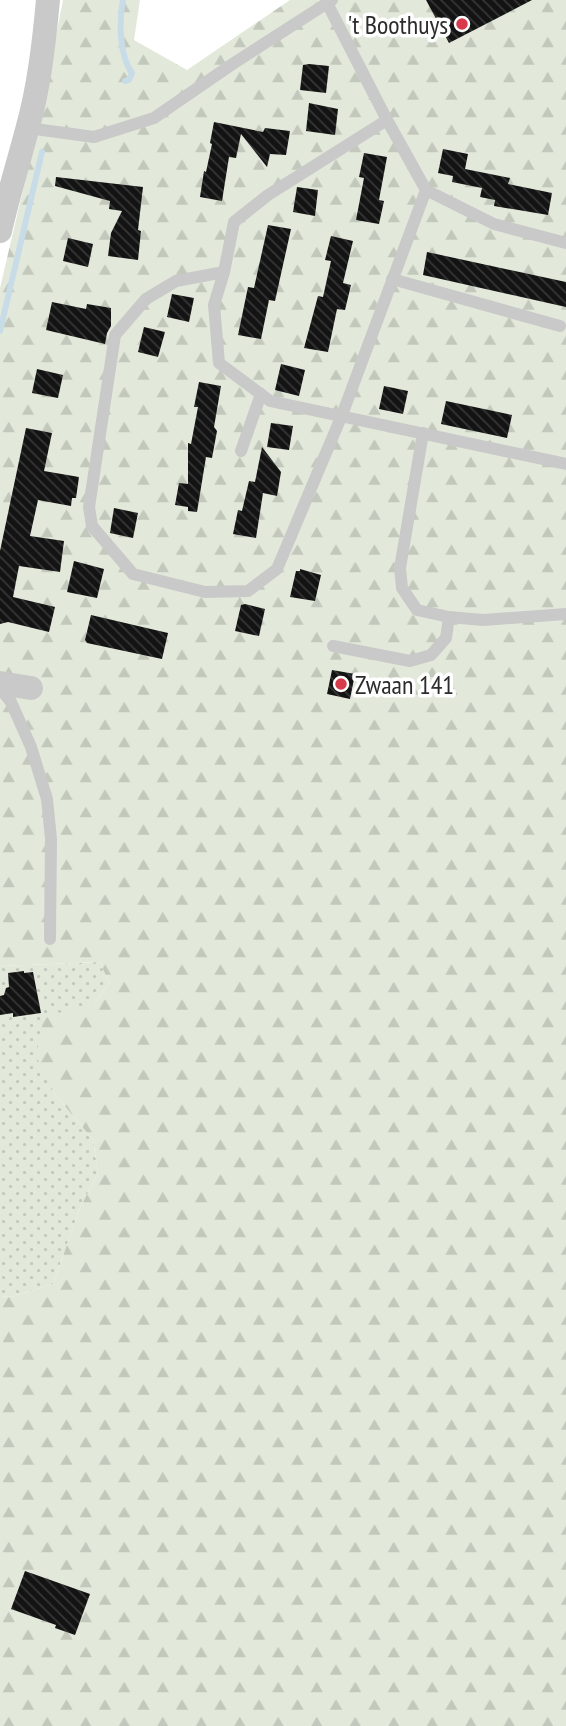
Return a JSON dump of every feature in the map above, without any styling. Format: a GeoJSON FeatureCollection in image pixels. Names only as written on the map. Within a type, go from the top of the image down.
{"type":"FeatureCollection","features":[{"type":"Feature","properties":{"kind":"street"},"geometry":{"type":"LineString","coordinates":[[0,231],[28,128],[44,42],[48,0]]}},
{"type":"Feature","properties":{"kind":"street"},"geometry":{"type":"LineString","coordinates":[[0,683],[31,688]]}},
{"type":"Feature","properties":{"kind":"lane"},"geometry":{"type":"LineString","coordinates":[[28,128],[94,137],[154,118],[329,1],[387,120],[426,190],[494,223],[566,243]]}},
{"type":"Feature","properties":{"kind":"lane"},"geometry":{"type":"LineString","coordinates":[[387,120],[268,195],[234,222],[214,305],[219,363],[270,401],[566,464]]}},
{"type":"Feature","properties":{"kind":"lane"},"geometry":{"type":"LineString","coordinates":[[224,272],[176,281],[146,299],[115,335],[89,507],[92,526],[133,574],[205,592],[248,591],[277,569],[342,415],[426,190]]}},
{"type":"Feature","properties":{"kind":"lane"},"geometry":{"type":"LineString","coordinates":[[392,279],[560,326]]}},
{"type":"Feature","properties":{"kind":"lane"},"geometry":{"type":"LineString","coordinates":[[242,451],[261,394]]}},
{"type":"Feature","properties":{"kind":"lane"},"geometry":{"type":"LineString","coordinates":[[423,433],[400,568],[402,588],[417,610],[449,617],[483,620],[566,614]]}},
{"type":"Feature","properties":{"kind":"lane"},"geometry":{"type":"LineString","coordinates":[[334,646],[410,661],[431,655],[446,638],[449,617]]}},
{"type":"Feature","properties":{"kind":"lane"},"geometry":{"type":"LineString","coordinates":[[0,688],[11,702],[31,747],[47,799],[51,838],[50,939]]}},
{"type":"Feature","properties":{"kind":"green space"},"geometry":{"type":"Polygon","coordinates":[[[63,0],[140,0],[134,40],[187,70],[290,0],[566,0],[566,1726],[0,1726],[0,1296],[11,1297],[53,1284],[80,1208],[98,1173],[93,1140],[54,1093],[36,1056],[44,1016],[93,1005],[109,983],[100,962],[0,966],[0,288],[39,122],[63,0]]]}},
{"type":"Feature","properties":{"kind":"green space"},"geometry":{"type":"Polygon","coordinates":[[[100,962],[109,983],[93,1005],[54,1093],[93,1140],[98,1173],[80,1208],[53,1284],[11,1297],[0,1296],[0,966],[100,962]]]}},
{"type":"Feature","properties":{"kind":"building","name":"'t Boothuys"},"geometry":{"type":"Polygon","coordinates":[[[426,0],[532,0],[449,43],[426,0]]]}},
{"type":"Feature","properties":{"kind":"building"},"geometry":{"type":"Polygon","coordinates":[[[303,65],[329,66],[326,93],[300,90],[303,65]]]}},
{"type":"Feature","properties":{"kind":"building"},"geometry":{"type":"Polygon","coordinates":[[[309,103],[338,109],[335,135],[306,131],[309,103]]]}},
{"type":"Feature","properties":{"kind":"building"},"geometry":{"type":"Polygon","coordinates":[[[214,122],[263,132],[265,128],[290,131],[286,155],[270,154],[267,167],[241,134],[236,158],[229,157],[222,201],[200,197],[214,122]]]}},
{"type":"Feature","properties":{"kind":"building"},"geometry":{"type":"Polygon","coordinates":[[[443,149],[468,154],[465,169],[510,178],[508,184],[552,193],[548,215],[494,206],[495,200],[480,197],[482,188],[452,182],[453,176],[438,173],[443,149]]]}},
{"type":"Feature","properties":{"kind":"building"},"geometry":{"type":"Polygon","coordinates":[[[364,153],[387,157],[379,200],[384,201],[379,224],[356,220],[364,178],[359,177],[364,153]]]}},
{"type":"Feature","properties":{"kind":"building"},"geometry":{"type":"Polygon","coordinates":[[[56,177],[143,187],[138,260],[108,256],[111,233],[122,211],[109,209],[110,201],[55,186],[56,177]]]}},
{"type":"Feature","properties":{"kind":"building"},"geometry":{"type":"Polygon","coordinates":[[[297,187],[318,190],[315,216],[293,212],[297,187]]]}},
{"type":"Feature","properties":{"kind":"building"},"geometry":{"type":"Polygon","coordinates":[[[268,225],[291,229],[275,301],[269,300],[261,339],[238,335],[248,287],[254,288],[268,225]]]}},
{"type":"Feature","properties":{"kind":"building"},"geometry":{"type":"Polygon","coordinates":[[[331,236],[353,241],[343,283],[351,285],[345,310],[337,309],[328,352],[304,348],[318,296],[323,297],[331,261],[325,260],[331,236]]]}},
{"type":"Feature","properties":{"kind":"building"},"geometry":{"type":"Polygon","coordinates":[[[68,238],[93,244],[88,267],[63,261],[68,238]]]}},
{"type":"Feature","properties":{"kind":"building"},"geometry":{"type":"Polygon","coordinates":[[[427,252],[566,282],[566,307],[423,275],[427,252]]]}},
{"type":"Feature","properties":{"kind":"building"},"geometry":{"type":"Polygon","coordinates":[[[172,294],[194,298],[189,322],[167,317],[172,294]]]}},
{"type":"Feature","properties":{"kind":"building"},"geometry":{"type":"Polygon","coordinates":[[[52,302],[86,309],[87,304],[111,308],[111,326],[105,344],[46,330],[52,302]]]}},
{"type":"Feature","properties":{"kind":"building"},"geometry":{"type":"Polygon","coordinates":[[[144,327],[165,332],[158,357],[138,352],[144,327]]]}},
{"type":"Feature","properties":{"kind":"building"},"geometry":{"type":"Polygon","coordinates":[[[281,364],[305,370],[299,396],[275,390],[281,364]]]}},
{"type":"Feature","properties":{"kind":"building"},"geometry":{"type":"Polygon","coordinates":[[[37,369],[63,375],[58,398],[32,393],[37,369]]]}},
{"type":"Feature","properties":{"kind":"building"},"geometry":{"type":"Polygon","coordinates":[[[199,382],[221,386],[212,458],[206,457],[197,512],[175,505],[179,483],[188,484],[188,443],[191,444],[198,407],[194,407],[199,382]]]}},
{"type":"Feature","properties":{"kind":"building"},"geometry":{"type":"Polygon","coordinates":[[[384,386],[408,391],[403,414],[379,409],[384,386]]]}},
{"type":"Feature","properties":{"kind":"building"},"geometry":{"type":"Polygon","coordinates":[[[446,401],[512,415],[507,438],[441,424],[446,401]]]}},
{"type":"Feature","properties":{"kind":"building"},"geometry":{"type":"Polygon","coordinates":[[[271,423],[293,426],[289,450],[267,447],[271,423]]]}},
{"type":"Feature","properties":{"kind":"building"},"geometry":{"type":"Polygon","coordinates":[[[26,428],[52,433],[44,471],[79,477],[76,498],[72,498],[71,506],[38,500],[30,536],[64,541],[60,572],[19,566],[13,597],[55,607],[49,632],[8,622],[0,624],[0,551],[26,428]]]}},
{"type":"Feature","properties":{"kind":"building"},"geometry":{"type":"Polygon","coordinates":[[[262,447],[281,472],[277,496],[263,493],[256,538],[233,534],[238,510],[242,511],[249,481],[255,482],[262,447]]]}},
{"type":"Feature","properties":{"kind":"building"},"geometry":{"type":"Polygon","coordinates":[[[114,508],[138,513],[133,538],[110,533],[114,508]]]}},
{"type":"Feature","properties":{"kind":"building"},"geometry":{"type":"Polygon","coordinates":[[[74,561],[104,569],[97,598],[67,592],[74,561]]]}},
{"type":"Feature","properties":{"kind":"building"},"geometry":{"type":"Polygon","coordinates":[[[300,569],[321,575],[315,601],[290,597],[296,571],[300,569]]]}},
{"type":"Feature","properties":{"kind":"building"},"geometry":{"type":"Polygon","coordinates":[[[241,605],[265,609],[259,636],[235,631],[241,605]]]}},
{"type":"Feature","properties":{"kind":"building"},"geometry":{"type":"Polygon","coordinates":[[[91,615],[168,633],[162,659],[87,643],[85,640],[91,615]]]}},
{"type":"Feature","properties":{"kind":"building","name":"Zwaan 141"},"geometry":{"type":"Polygon","coordinates":[[[332,670],[355,674],[350,699],[327,694],[332,670]]]}},
{"type":"Feature","properties":{"kind":"building"},"geometry":{"type":"Polygon","coordinates":[[[33,972],[41,1013],[13,1017],[13,1013],[0,1015],[0,996],[4,995],[9,987],[8,973],[33,972]]]}},
{"type":"Feature","properties":{"kind":"building"},"geometry":{"type":"Polygon","coordinates":[[[25,1571],[90,1594],[75,1635],[55,1628],[56,1625],[11,1609],[25,1571]]]}},
{"type":"Feature","properties":{"kind":"waterway"},"geometry":{"type":"LineString","coordinates":[[123,0],[121,38],[132,73],[129,80],[125,81]]}},
{"type":"Feature","properties":{"kind":"waterway"},"geometry":{"type":"LineString","coordinates":[[0,331],[42,152]]}},
{"type":"Feature","properties":{"kind":"place","name":"'t Boothuys"},"geometry":{"type":"Point","coordinates":[462,24]}},
{"type":"Feature","properties":{"kind":"place","name":"Zwaan 141"},"geometry":{"type":"Point","coordinates":[341,684]}}]}
